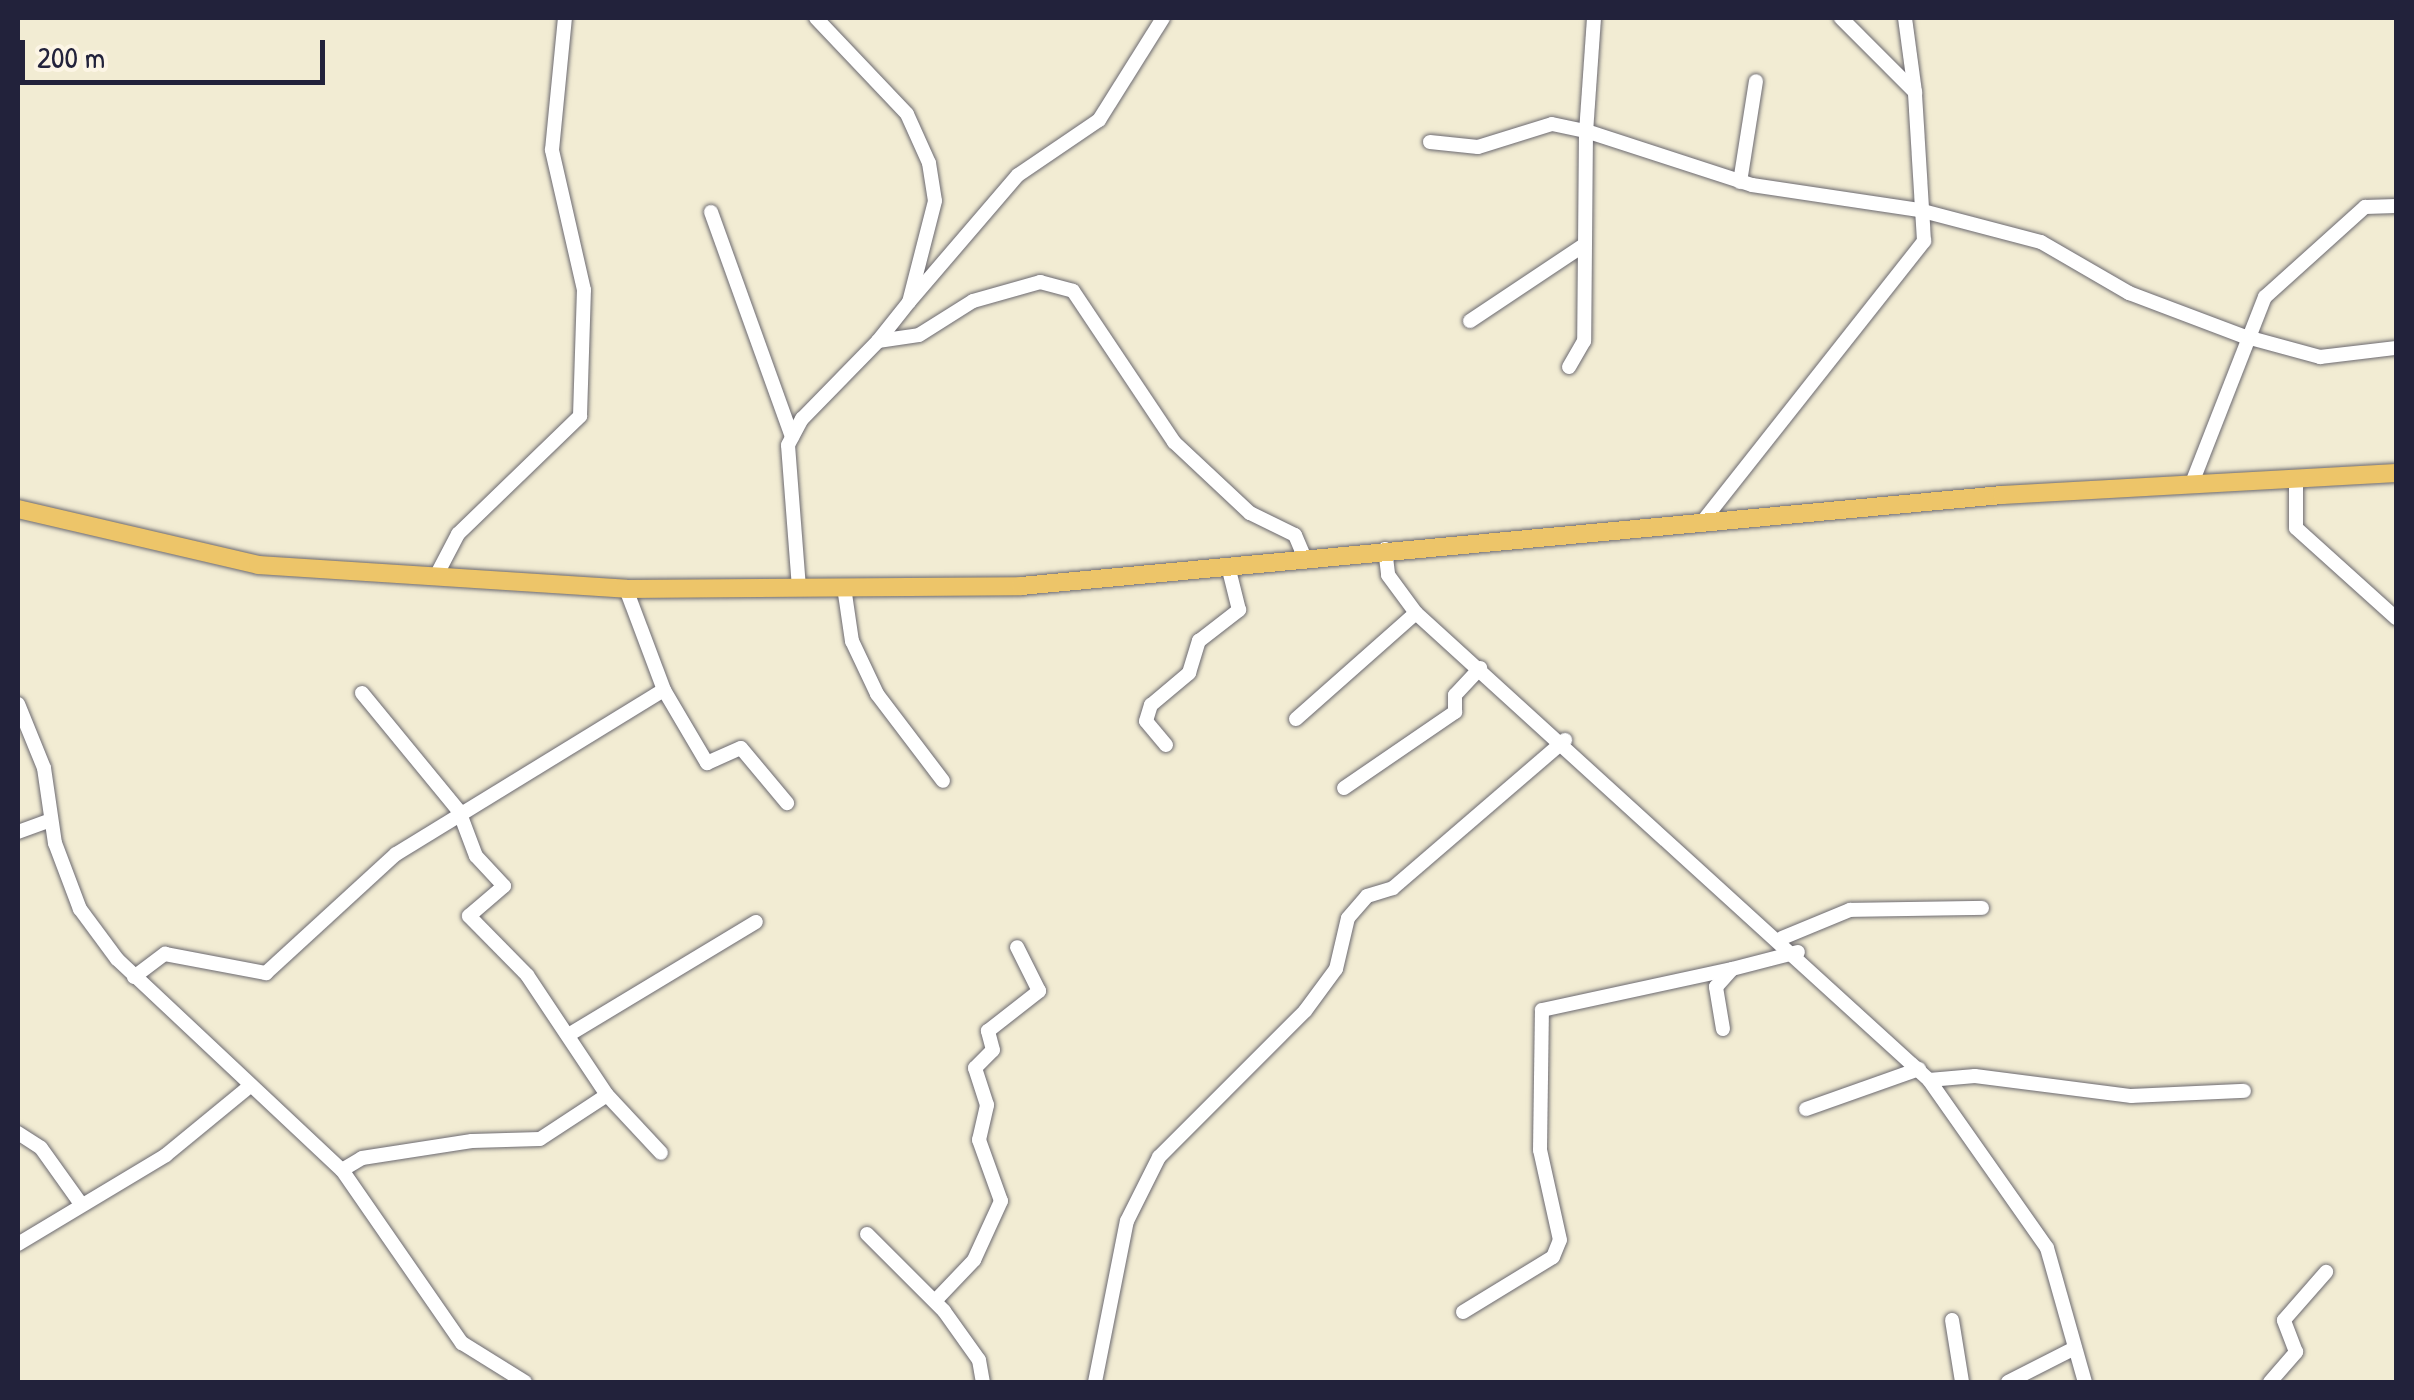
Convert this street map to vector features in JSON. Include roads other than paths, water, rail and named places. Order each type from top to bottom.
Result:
[{"type":"main road","points":[[18,510],[188,554],[435,578],[626,589],[1021,586],[1703,521],[2192,482],[2396,473]]},
{"type":"street","points":[[435,578],[458,534],[580,416],[584,290],[552,150],[565,18]]},
{"type":"street","points":[[816,18],[906,114],[928,164],[936,201],[909,302]]},
{"type":"street","points":[[792,437],[1018,175],[1099,120],[1163,18]]},
{"type":"street","points":[[1569,367],[1584,340],[1586,131],[1594,18]]},
{"type":"street","points":[[1841,18],[1915,92]]},
{"type":"street","points":[[1703,521],[1924,241],[1915,92],[1905,18]]},
{"type":"street","points":[[1740,182],[1756,81]]},
{"type":"street","points":[[1430,142],[1478,147],[1552,124],[1586,131],[1740,182],[1920,210],[2041,242],[2129,293],[2243,336],[2320,356],[2396,348]]},
{"type":"street","points":[[2192,482],[2243,336],[2305,257],[2365,208],[2396,206]]},
{"type":"street","points":[[712,212],[792,437],[799,588]]},
{"type":"street","points":[[1470,321],[1584,245]]},
{"type":"street","points":[[878,341],[919,335],[973,301],[1040,282],[1073,291],[1174,442],[1250,512],[1295,534],[1305,558]]},
{"type":"street","points":[[2296,478],[2296,528],[2396,618]]},
{"type":"street","points":[[1385,549],[1388,575],[1416,613],[1565,740],[1798,952],[1924,1074],[2047,1248],[2084,1382]]},
{"type":"street","points":[[1166,745],[1146,721],[1151,705],[1188,673],[1199,640],[1239,610],[1228,566]]},
{"type":"street","points":[[844,587],[852,642],[877,694],[943,781]]},
{"type":"street","points":[[626,589],[664,690],[707,764],[742,748],[786,802]]},
{"type":"street","points":[[1296,719],[1416,613]]},
{"type":"street","points":[[1344,788],[1455,712],[1455,695],[1480,668]]},
{"type":"street","points":[[134,977],[165,954],[266,973],[458,810],[664,690]]},
{"type":"street","points":[[362,693],[458,810],[476,856],[504,886],[469,916],[570,1034],[607,1095],[661,1153]]},
{"type":"street","points":[[18,704],[44,768],[52,820],[80,909],[134,977],[342,1170],[462,1344],[526,1382]]},
{"type":"street","points":[[1095,1382],[1127,1221],[1158,1157],[1305,1012],[1336,969],[1348,918],[1367,896],[1393,888],[1565,740]]},
{"type":"street","points":[[18,832],[52,820]]},
{"type":"street","points":[[1782,938],[1850,910],[1982,908]]},
{"type":"street","points":[[570,1034],[756,922]]},
{"type":"street","points":[[935,1301],[974,1260],[1001,1202],[979,1140],[987,1105],[975,1068],[994,1050],[988,1031],[1039,991],[1017,947]]},
{"type":"street","points":[[1463,1312],[1553,1257],[1560,1240],[1540,1150],[1542,1010],[1798,952]]},
{"type":"street","points":[[1723,1029],[1716,987],[1732,969]]},
{"type":"street","points":[[1806,1109],[1924,1074],[1992,1077],[2132,1096],[2244,1091]]},
{"type":"street","points":[[18,1244],[166,1155],[250,1086]]},
{"type":"street","points":[[342,1170],[362,1158],[472,1140],[540,1139],[607,1095]]},
{"type":"street","points":[[18,1133],[41,1148],[81,1204]]},
{"type":"street","points":[[867,1234],[935,1301],[979,1360],[983,1382]]},
{"type":"street","points":[[2270,1382],[2296,1352],[2284,1320],[2326,1272]]},
{"type":"street","points":[[1952,1320],[1962,1382]]},
{"type":"street","points":[[2008,1382],[2075,1348]]}]
